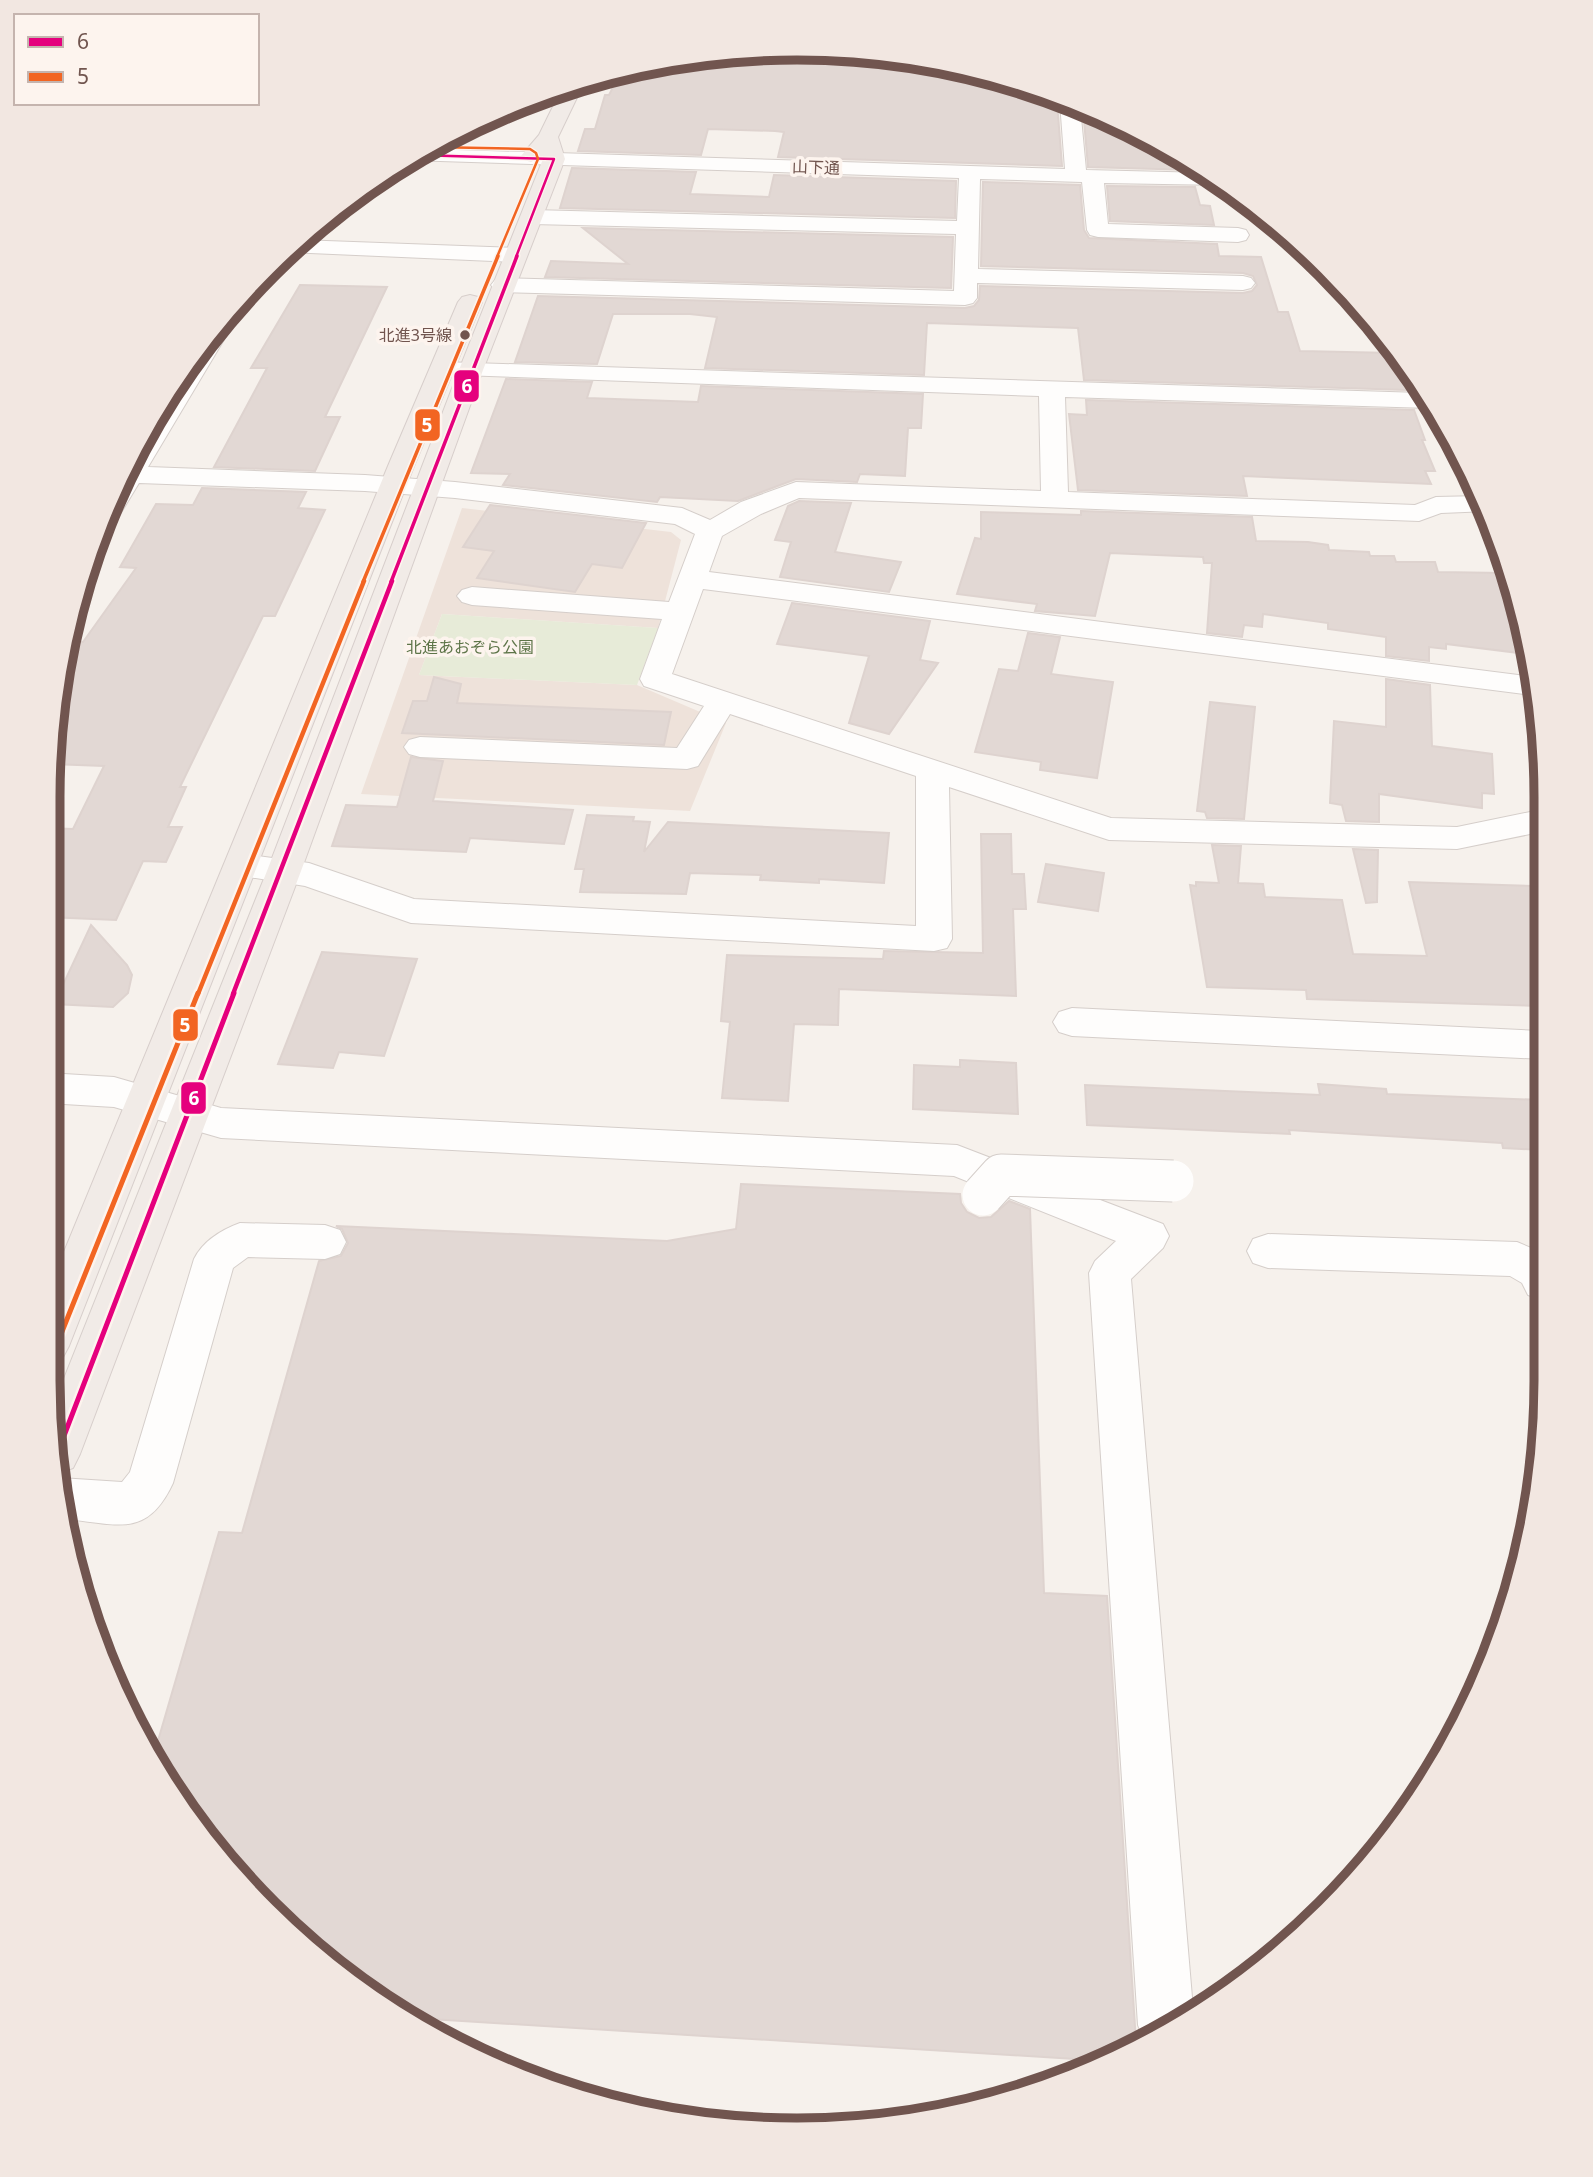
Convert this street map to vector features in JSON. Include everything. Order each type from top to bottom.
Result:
[{"type":"main road","points":[[62,1441],[284,871],[428,488],[456,370],[568,97]]},
{"type":"main road","points":[[60,1314],[395,485],[503,285],[503,254],[532,217],[544,151]]},
{"type":"street","points":[[1072,113],[1098,230],[1238,235]]},
{"type":"street","name":"山下通","points":[[435,154],[544,151],[970,173],[1199,179]]},
{"type":"street","points":[[503,285],[965,298],[970,173]]},
{"type":"street","points":[[532,217],[967,229]]},
{"type":"street","points":[[305,247],[503,254]]},
{"type":"street","points":[[967,276],[1243,283]]},
{"type":"street","points":[[456,370],[1418,401]]},
{"type":"street","points":[[1052,390],[1055,501]]},
{"type":"street","points":[[134,475],[428,488],[682,516],[710,531]]},
{"type":"street","points":[[1472,504],[1436,505],[1419,513],[796,491],[751,508],[710,531],[655,680],[1110,829],[1457,838],[1534,822]]},
{"type":"street","points":[[692,579],[1525,686]]},
{"type":"street","points":[[472,596],[680,612]]},
{"type":"street","points":[[420,747],[687,759],[722,702]]},
{"type":"street","points":[[242,866],[309,875],[411,911],[934,939],[933,771]]},
{"type":"street","points":[[1072,1022],[1534,1045]]},
{"type":"street","points":[[60,1089],[114,1092],[221,1123],[957,1161],[1148,1236],[1110,1273],[1166,2019]]},
{"type":"street","points":[[983,1195],[1001,1175],[1173,1181]]},
{"type":"street","points":[[70,1499],[132,1504],[150,1483],[215,1259],[240,1240],[325,1242]]},
{"type":"street","points":[[1268,1251],[1517,1259],[1534,1269]]},
{"type":"shaded area","points":[[462,508],[671,532],[681,540],[658,628],[442,614],[419,675],[637,685],[726,723],[690,811],[361,794]]},
{"type":"green space","name":"北進あおぞら公園","points":[[442,614],[658,628],[637,685],[419,675]]},
{"type":"building","points":[[748,61],[845,61],[893,66],[987,85],[1057,108],[1062,166],[778,157],[784,132],[775,131],[708,129],[701,155],[578,151],[585,129],[595,129],[605,95],[609,95],[615,83],[653,74]]},
{"type":"building","points":[[1084,118],[1184,170],[1088,167]]},
{"type":"building","points":[[572,168],[696,172],[690,194],[769,197],[774,175],[956,181],[955,218],[560,208]]},
{"type":"building","points":[[983,182],[1080,185],[1084,230],[1089,238],[1217,244],[1219,256],[1261,257],[1278,312],[1288,312],[1300,351],[1384,353],[1402,378],[1407,390],[1084,380],[1078,328],[927,323],[924,375],[705,368],[717,317],[690,314],[613,314],[597,364],[515,362],[538,296],[965,308],[974,306],[979,300],[980,286],[1243,293],[1252,291],[1257,285],[1253,276],[1243,273],[981,266]]},
{"type":"building","points":[[1107,186],[1195,187],[1200,205],[1210,206],[1214,225],[1110,221]]},
{"type":"building","points":[[583,228],[953,237],[951,288],[545,277],[551,261],[628,264]]},
{"type":"building","points":[[300,285],[387,287],[325,417],[340,417],[315,471],[214,467],[267,368],[251,368]]},
{"type":"building","points":[[506,379],[592,382],[587,398],[698,402],[701,386],[923,394],[921,428],[908,428],[905,476],[860,474],[857,482],[796,479],[738,501],[660,497],[657,502],[503,485],[510,474],[471,473]]},
{"type":"building","points":[[1086,400],[1414,410],[1425,440],[1422,440],[1435,471],[1425,471],[1431,484],[1243,476],[1247,496],[1078,490],[1069,414],[1087,415]]},
{"type":"building","points":[[202,488],[306,492],[298,508],[325,510],[275,616],[263,616],[180,787],[186,787],[168,827],[182,827],[166,862],[143,861],[116,920],[60,918],[60,828],[73,829],[104,766],[61,764],[66,700],[77,642],[83,642],[136,568],[120,567],[156,504],[193,505]]},
{"type":"building","points":[[799,501],[851,503],[835,552],[901,562],[889,592],[780,577],[791,542],[775,540],[788,506]]},
{"type":"building","points":[[490,505],[646,523],[622,568],[592,564],[575,592],[477,578],[494,551],[463,547]]},
{"type":"building","points":[[1081,511],[1252,517],[1256,541],[1308,542],[1328,545],[1329,550],[1369,552],[1370,556],[1394,556],[1396,562],[1435,562],[1438,572],[1498,573],[1519,653],[1446,644],[1446,649],[1429,647],[1429,661],[1386,656],[1386,637],[1328,629],[1328,623],[1263,614],[1262,627],[1244,625],[1242,637],[1207,633],[1212,563],[1204,563],[1203,557],[1110,553],[1095,616],[1035,611],[1037,604],[957,594],[975,538],[981,539],[981,512],[1081,515]]},
{"type":"building","points":[[792,603],[930,621],[920,660],[938,663],[889,734],[849,723],[869,656],[777,644]]},
{"type":"building","points":[[1028,633],[1060,637],[1051,674],[1113,682],[1097,778],[1040,770],[1041,762],[975,752],[999,669],[1018,671]]},
{"type":"building","points":[[434,677],[461,684],[457,703],[671,712],[664,745],[402,733],[413,701],[427,701]]},
{"type":"building","points":[[1386,679],[1430,685],[1432,746],[1492,754],[1494,794],[1482,793],[1482,808],[1379,794],[1379,822],[1346,821],[1342,805],[1330,803],[1334,721],[1386,727]]},
{"type":"building","points":[[1210,702],[1255,707],[1244,819],[1207,818],[1205,812],[1197,811]]},
{"type":"building","points":[[411,757],[443,761],[433,801],[573,810],[564,844],[470,838],[466,852],[332,846],[346,805],[397,807]]},
{"type":"building","points":[[587,815],[634,817],[633,821],[650,822],[644,852],[668,822],[889,833],[884,883],[819,879],[819,883],[760,880],[761,875],[690,873],[686,894],[580,892],[584,869],[575,869]]},
{"type":"building","points":[[981,834],[1011,834],[1012,874],[1024,874],[1026,909],[1013,909],[1016,996],[839,989],[838,1025],[794,1024],[788,1101],[722,1098],[730,1022],[721,1021],[727,955],[883,959],[884,951],[983,953]]},
{"type":"building","points":[[1212,845],[1241,846],[1238,883],[1263,884],[1265,897],[1342,900],[1353,954],[1427,956],[1409,882],[1534,886],[1534,1006],[1307,999],[1306,990],[1207,987],[1190,885],[1196,886],[1196,882],[1219,883]]},
{"type":"building","points":[[1353,849],[1378,850],[1377,902],[1366,903]]},
{"type":"building","points":[[1046,864],[1104,873],[1098,911],[1038,902]]},
{"type":"building","points":[[91,925],[127,965],[132,975],[128,993],[113,1007],[60,1004],[60,991]]},
{"type":"building","points":[[322,952],[417,959],[384,1056],[339,1052],[333,1068],[278,1064]]},
{"type":"building","points":[[960,1060],[1016,1063],[1018,1114],[913,1109],[914,1065],[960,1067]]},
{"type":"building","points":[[1318,1084],[1386,1089],[1387,1094],[1534,1100],[1534,1150],[1503,1148],[1502,1143],[1289,1130],[1290,1134],[1087,1125],[1085,1085],[1320,1095]]},
{"type":"building","points":[[741,1184],[960,1194],[961,1203],[967,1212],[979,1218],[991,1217],[1009,1201],[1030,1209],[1044,1593],[1107,1596],[1135,2034],[1079,2061],[428,2019],[348,1965],[275,1902],[212,1829],[156,1746],[219,1532],[242,1533],[319,1261],[341,1256],[348,1243],[342,1229],[336,1226],[667,1241],[736,1229]]},
{"type":"transit line","name":"5","points":[[60,1337],[409,469],[538,159],[536,153],[530,149],[449,147]]},
{"type":"transit line","name":"6","points":[[62,1440],[554,159],[433,155]]},
{"type":"place","name":"北進3号線","points":[[465,335]]}]
